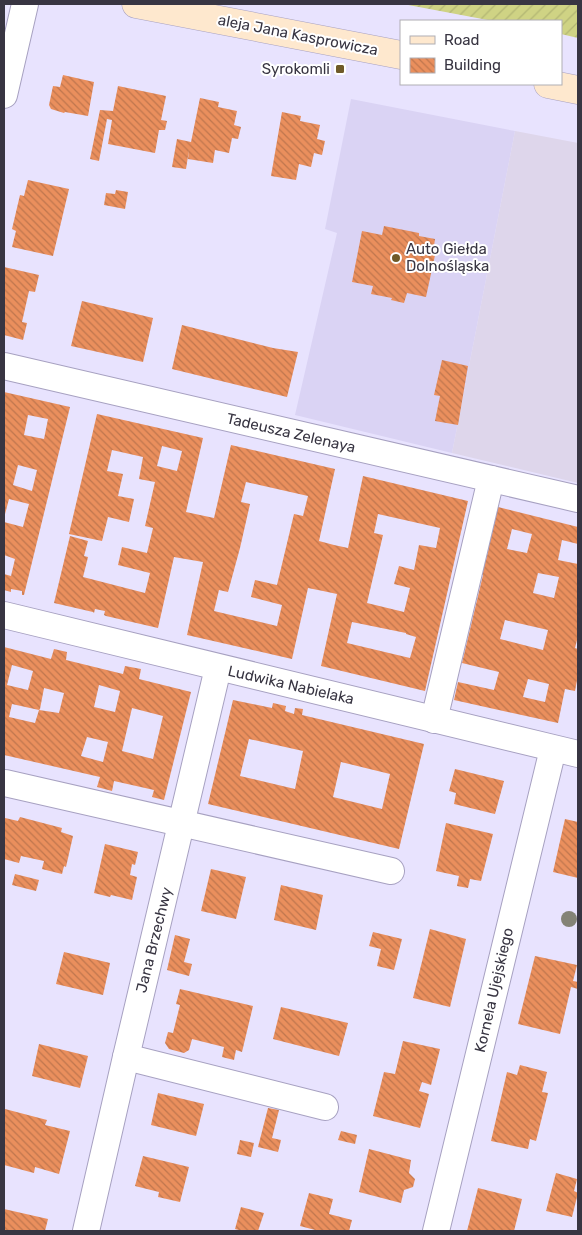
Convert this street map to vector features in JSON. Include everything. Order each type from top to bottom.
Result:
[{"type":"street","points":[[4,94],[25,4]]},
{"type":"street","name":"aleja Jana Kasprowicza","points":[[136,4],[400,55]]},
{"type":"street","points":[[553,85],[578,90]]},
{"type":"street","name":"Tadeusza Zelenaya","points":[[4,366],[578,499]]},
{"type":"street","points":[[434,720],[491,479]]},
{"type":"street","name":"Ludwika Nabielaka","points":[[4,615],[434,720],[571,747]]},
{"type":"street","name":"Jana Brzechwy","points":[[86,1231],[218,668]]},
{"type":"street","name":"Kornela Ujejskiego","points":[[436,1231],[571,747]]},
{"type":"street","points":[[5,783],[391,871]]},
{"type":"street","points":[[126,1057],[325,1106]]},
{"type":"shaded area","points":[[351,99],[515,131],[452,453],[295,415],[337,233],[325,229]]},
{"type":"shaded area","points":[[515,131],[578,143],[578,483],[452,453]]},
{"type":"green space","points":[[403,4],[578,4],[578,38],[562,34],[562,20],[488,20]]},
{"type":"building","points":[[63,75],[94,82],[88,116],[64,113],[51,109],[49,105],[53,86],[60,87]]},
{"type":"building","points":[[118,86],[166,96],[161,120],[167,121],[165,130],[159,130],[155,153],[108,144],[112,120],[107,119],[99,161],[90,159],[100,110],[113,111]]},
{"type":"building","points":[[200,98],[219,102],[218,107],[237,111],[234,125],[241,127],[238,139],[232,138],[229,153],[215,150],[213,163],[188,159],[189,150],[186,169],[172,167],[177,139],[191,142]]},
{"type":"building","points":[[282,112],[301,116],[300,121],[320,125],[317,139],[325,141],[322,155],[314,153],[311,167],[299,164],[296,180],[271,176]]},
{"type":"building","points":[[28,180],[69,189],[53,256],[12,247],[16,231],[12,229],[20,195],[24,196]]},
{"type":"building","points":[[116,190],[128,192],[125,209],[104,205],[106,193],[115,194]]},
{"type":"building","points":[[384,226],[419,233],[419,236],[435,239],[434,246],[437,246],[426,297],[407,293],[404,303],[391,300],[392,298],[371,294],[373,286],[352,282],[362,231],[382,235]]},
{"type":"building","points":[[4,267],[39,275],[35,292],[29,291],[22,322],[27,323],[23,340],[4,335]]},
{"type":"building","points":[[82,301],[153,318],[143,362],[71,346]]},
{"type":"building","points":[[182,325],[273,348],[298,352],[287,397],[172,369]]},
{"type":"building","points":[[442,360],[468,366],[458,425],[435,421],[440,396],[434,395]]},
{"type":"building","points":[[4,392],[70,407],[24,595],[22,595],[22,591],[11,589],[11,592],[4,590],[4,574],[11,576],[15,559],[4,555],[4,522],[23,527],[29,504],[9,499],[4,518]],"holes":[[[28,415],[48,419],[44,439],[24,435]],[[18,465],[37,470],[32,491],[13,485]]]},
{"type":"building","points":[[97,414],[203,438],[186,512],[214,518],[231,445],[335,469],[319,541],[334,545],[348,548],[363,476],[468,501],[425,691],[321,666],[337,594],[308,588],[292,659],[187,635],[203,562],[174,557],[158,628],[106,616],[104,615],[105,611],[95,609],[94,613],[54,603],[70,536],[88,541],[84,556],[88,557],[83,577],[145,593],[150,573],[118,565],[122,547],[147,553],[153,528],[145,526],[155,482],[139,479],[143,457],[112,450],[107,471],[123,474],[118,496],[134,499],[129,522],[108,517],[102,541],[69,534]],"holes":[[[162,446],[182,451],[177,471],[157,466]],[[246,482],[308,496],[303,516],[294,514],[277,585],[255,580],[251,597],[282,605],[277,626],[214,611],[219,590],[228,592],[240,548],[250,504],[241,502]],[[378,514],[440,528],[436,548],[419,545],[414,570],[399,566],[394,584],[410,588],[404,612],[367,603],[383,535],[374,533]],[[352,622],[406,633],[416,637],[410,658],[347,643]]]},
{"type":"building","points":[[498,507],[578,527],[578,544],[562,540],[558,560],[578,564],[578,636],[575,648],[578,649],[578,675],[575,691],[565,689],[558,723],[454,700],[458,682],[494,690],[499,672],[462,663],[483,575],[475,573],[478,558],[486,560],[489,547],[482,545],[485,532],[492,534]],"holes":[[[512,529],[532,534],[527,553],[507,549]],[[538,573],[559,577],[554,598],[533,593]],[[505,620],[548,630],[543,650],[500,639]],[[528,679],[549,684],[545,702],[523,697]]]},
{"type":"building","points":[[4,647],[51,659],[54,649],[67,652],[66,660],[123,674],[125,666],[141,669],[139,679],[191,692],[164,800],[152,797],[154,790],[114,781],[112,791],[97,787],[100,777],[4,755]],"holes":[[[12,665],[33,671],[28,690],[7,685]],[[99,685],[120,691],[115,712],[94,707]],[[44,688],[64,693],[59,713],[40,709]],[[12,704],[39,710],[35,723],[9,717]],[[132,708],[163,716],[153,759],[122,751]],[[87,737],[108,742],[103,762],[81,756]]]},
{"type":"building","points":[[233,700],[272,708],[273,703],[286,706],[285,711],[294,714],[295,708],[303,709],[302,715],[424,744],[399,849],[208,804]],"holes":[[[249,739],[303,751],[295,789],[240,776]],[[341,762],[390,774],[382,809],[333,797]]]},
{"type":"building","points":[[455,769],[504,781],[495,814],[454,804],[456,793],[449,791]]},
{"type":"building","points":[[20,817],[62,828],[61,832],[73,836],[66,867],[64,866],[62,874],[42,869],[44,861],[21,856],[19,863],[4,859],[5,818],[18,821]]},
{"type":"building","points":[[565,819],[578,822],[578,878],[553,872]]},
{"type":"building","points":[[446,823],[493,834],[481,881],[470,879],[468,888],[457,886],[459,876],[436,871]]},
{"type":"building","points":[[105,844],[138,852],[135,865],[132,864],[130,875],[137,877],[132,900],[94,893]]},
{"type":"building","points":[[211,869],[246,877],[236,919],[201,911]]},
{"type":"building","points":[[15,874],[39,880],[36,891],[12,885]]},
{"type":"building","points":[[281,885],[323,895],[316,930],[274,920]]},
{"type":"building","points":[[430,929],[466,939],[450,1007],[413,998]]},
{"type":"building","points":[[373,932],[402,939],[394,970],[377,966],[381,949],[369,946]]},
{"type":"building","points":[[175,935],[190,939],[184,962],[192,964],[189,976],[167,970]]},
{"type":"building","points":[[64,952],[110,963],[103,995],[56,984]]},
{"type":"building","points":[[535,956],[577,965],[573,981],[578,982],[578,989],[571,987],[560,1034],[518,1024]]},
{"type":"building","points":[[180,989],[253,1006],[242,1052],[236,1050],[234,1060],[222,1057],[224,1047],[192,1039],[189,1050],[184,1053],[169,1049],[165,1043],[168,1032],[173,1033],[180,1005],[176,1004]]},
{"type":"building","points":[[281,1007],[348,1023],[339,1056],[273,1039]]},
{"type":"building","points":[[403,1041],[440,1049],[431,1085],[422,1082],[419,1091],[429,1094],[420,1128],[373,1116],[384,1072],[395,1074]]},
{"type":"building","points":[[39,1044],[88,1056],[80,1088],[32,1076]]},
{"type":"building","points":[[520,1065],[547,1072],[542,1092],[548,1093],[536,1141],[530,1139],[528,1149],[491,1141],[507,1072],[517,1075]]},
{"type":"building","points":[[158,1093],[204,1104],[196,1136],[151,1125]]},
{"type":"building","points":[[268,1108],[279,1110],[272,1138],[281,1140],[278,1152],[258,1147]]},
{"type":"building","points":[[5,1109],[47,1120],[45,1125],[70,1131],[59,1174],[35,1167],[34,1173],[4,1165]]},
{"type":"building","points":[[341,1131],[357,1135],[355,1144],[338,1140]]},
{"type":"building","points":[[240,1140],[254,1143],[251,1157],[237,1154]]},
{"type":"building","points":[[369,1149],[411,1160],[409,1173],[415,1179],[413,1187],[404,1190],[401,1203],[359,1192]]},
{"type":"building","points":[[143,1156],[189,1167],[180,1202],[158,1197],[159,1192],[135,1186]]},
{"type":"building","points":[[556,1173],[577,1179],[574,1191],[578,1193],[572,1217],[546,1211]]},
{"type":"building","points":[[478,1188],[522,1199],[514,1231],[467,1231]]},
{"type":"building","points":[[309,1193],[333,1199],[329,1214],[352,1220],[349,1231],[319,1231],[300,1226]]},
{"type":"building","points":[[241,1207],[264,1213],[258,1231],[235,1229]]},
{"type":"building","points":[[4,1209],[48,1219],[45,1231],[4,1231]]},
{"type":"place","name":"Syrokomli","points":[[340,69]]},
{"type":"place","name":"Auto Giełda Dolnośląska","points":[[396,258]]}]
